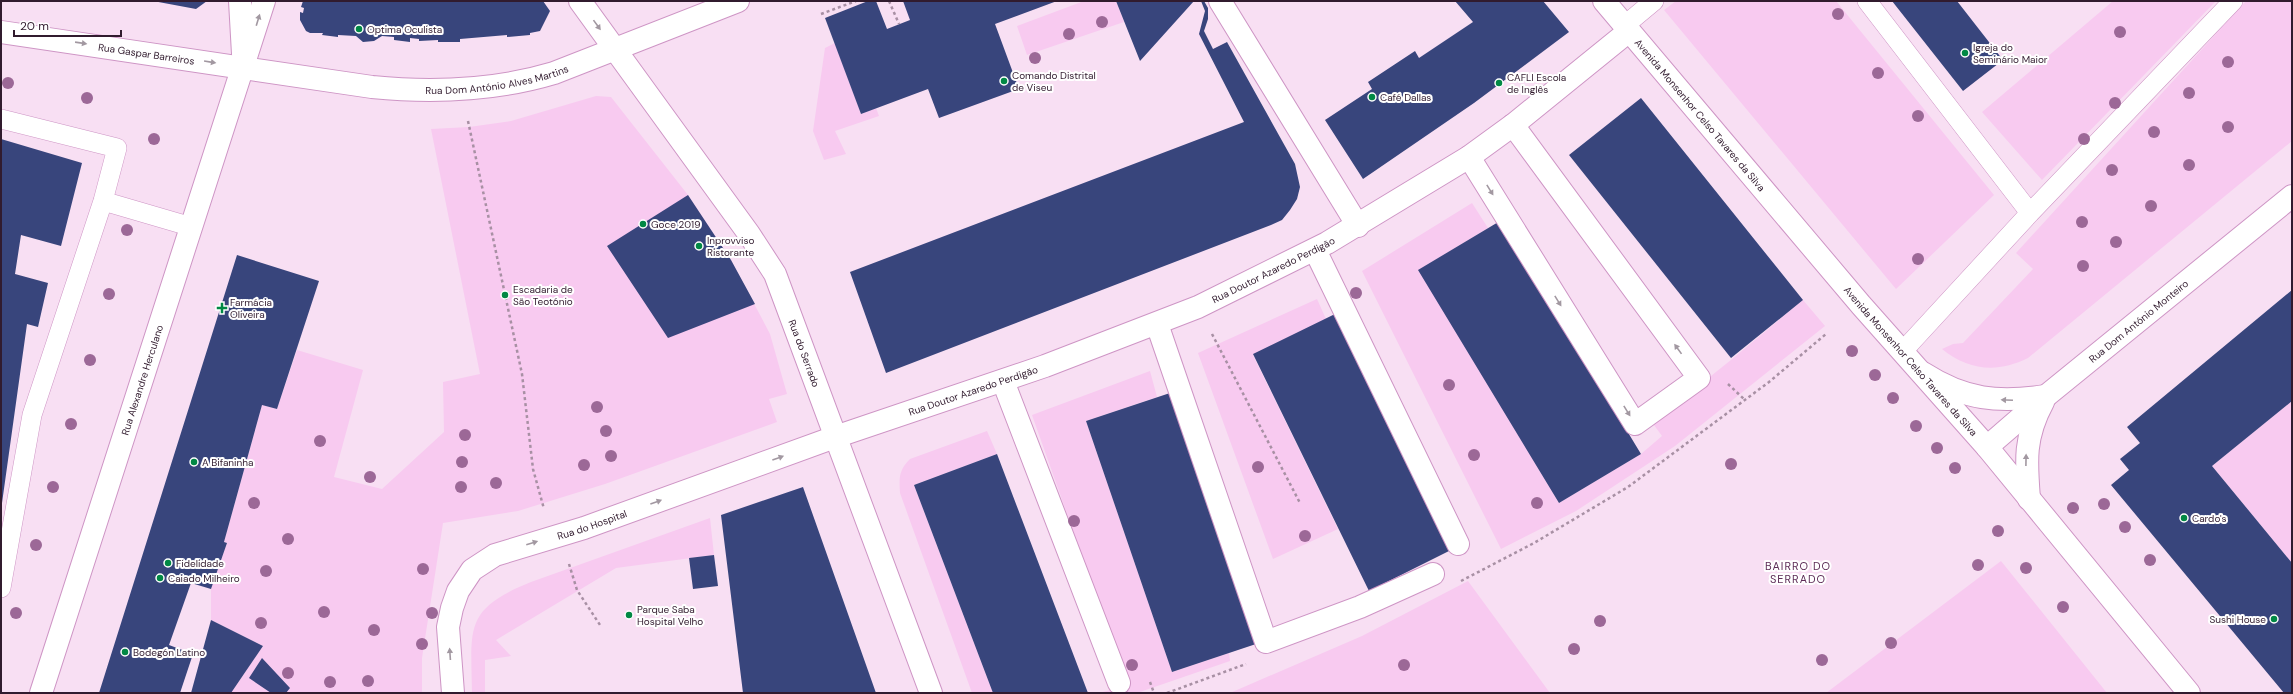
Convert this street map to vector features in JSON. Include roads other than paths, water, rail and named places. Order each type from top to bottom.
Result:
[{"type":"street","name":"Rua Alexandre Herculano","points":[[240,1],[244,67]]},
{"type":"street","name":"Rua Alexandre Herculano","points":[[41,693],[244,67],[264,1]]},
{"type":"street","name":"Rua do Serrado","points":[[580,1],[749,234],[775,274],[931,693]]},
{"type":"street","name":"Rua Dom António Alves Martins","points":[[244,67],[406,91],[492,88],[526,81],[738,1]]},
{"type":"street","points":[[1220,1],[1358,226]]},
{"type":"street","points":[[1604,1],[1626,28]]},
{"type":"street","name":"Rua Doutor Azaredo Perdigão","points":[[835,437],[1003,381],[1156,324],[1198,307],[1315,250],[1358,226],[1469,157],[1513,125],[1626,28]]},
{"type":"street","name":"Avenida Monsenhor Celso Tavares da Silva","points":[[1626,28],[1902,352],[1987,448],[2190,693]]},
{"type":"street","name":"Rua Gaspar Barreiros","points":[[1,32],[244,67]]},
{"type":"street","points":[[1469,157],[1635,424],[1699,378],[1513,125]]},
{"type":"street","name":"Rua Dom António Monteiro","points":[[1987,448],[2046,396],[2292,196]]},
{"type":"street","points":[[1315,250],[1458,544]]},
{"type":"street","points":[[1156,324],[1266,642],[1360,607],[1433,574]]},
{"type":"street","points":[[1917,368],[1953,390],[1980,396],[2013,401],[2046,396]]},
{"type":"street","points":[[1003,381],[1119,683]]},
{"type":"street","points":[[2029,499],[2026,460],[2028,438],[2036,416],[2046,396]]},
{"type":"street","name":"Rua do Hospital","points":[[453,693],[448,627],[458,591],[472,570],[495,555],[584,528],[835,437]]},
{"type":"lane","points":[[1626,28],[1654,1]]},
{"type":"lane","points":[[1867,1],[2030,213]]},
{"type":"lane","points":[[1902,352],[2030,213],[2233,1]]},
{"type":"lane","points":[[1,119],[116,148],[103,201],[32,415],[1,588]]},
{"type":"lane","points":[[103,201],[192,227]]},
{"type":"place","name":"Optima Oculista","points":[[359,29]]},
{"type":"place","name":"Igreja do Seminário Maior","points":[[1965,53]]},
{"type":"place","name":"Comando Distrital de Viseu","points":[[1004,81]]},
{"type":"place","name":"CAFLI Escola de Inglês","points":[[1499,83]]},
{"type":"place","name":"Café Dallas","points":[[1372,97]]},
{"type":"place","name":"Goce 2019","points":[[643,224]]},
{"type":"place","name":"Inprovviso Ristorante","points":[[699,246]]},
{"type":"place","name":"Escadaria de São Teotónio","points":[[505,295]]},
{"type":"place","name":"Farmácia Oliveira","points":[[222,308]]},
{"type":"place","name":"A Bifaninha","points":[[194,462]]},
{"type":"place","name":"Cardo's","points":[[2184,518]]},
{"type":"place","name":"Fidelidade","points":[[168,563]]},
{"type":"place","name":"Caiado Milheiro","points":[[160,578]]},
{"type":"place","name":"Parque Saba Hospital Velho","points":[[629,615]]},
{"type":"place","name":"Sushi House","points":[[2274,619]]},
{"type":"place","name":"Bodegón Latino","points":[[125,652]]},
{"type":"district","name":"BAIRRO DO SERRADO","points":[[1798,572]]}]
